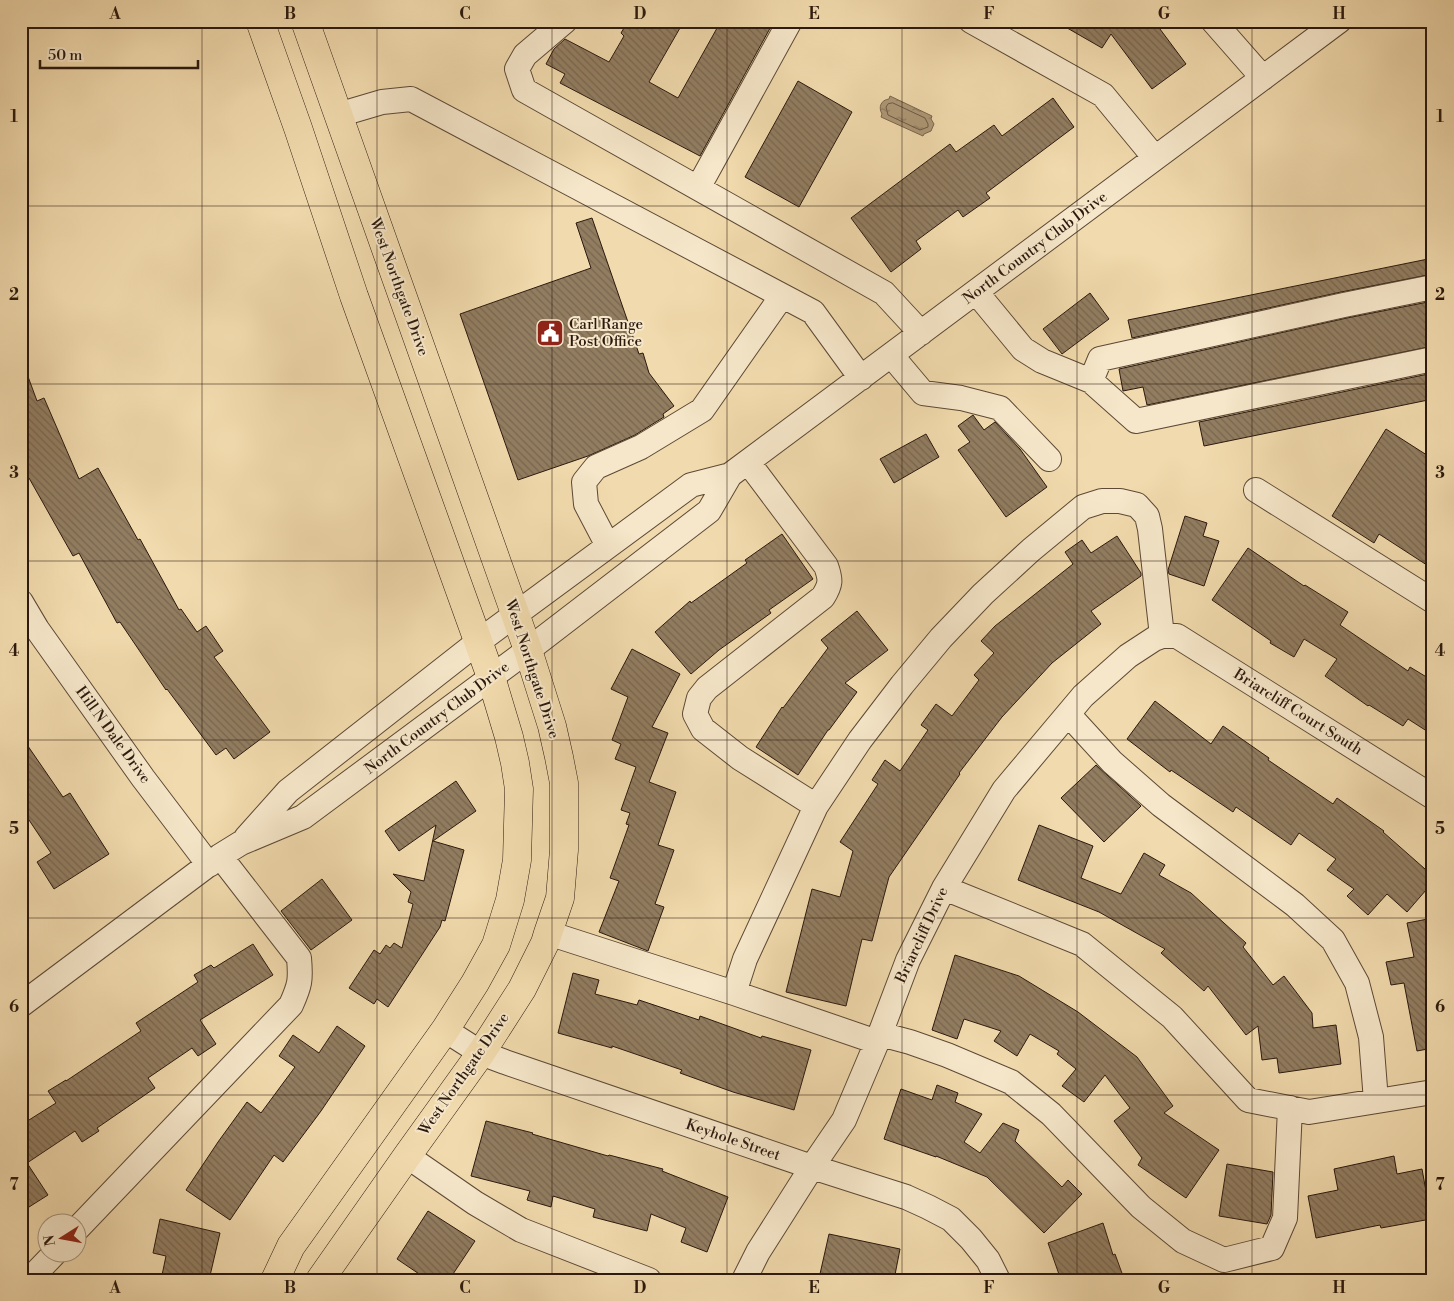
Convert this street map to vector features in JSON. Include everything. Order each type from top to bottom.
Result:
[{"type":"main road","points":[[260,21],[354,296],[491,677],[515,763],[519,789],[517,860],[510,900],[496,945],[475,983],[445,1030],[291,1246],[275,1280]]},
{"type":"main road","name":"West Northgate Drive","points":[[305,21],[528,650],[552,726],[564,783],[564,860],[560,898],[545,943],[522,989],[481,1053],[407,1156],[327,1277]]},
{"type":"main road","points":[[298,128],[338,115]]},
{"type":"street","points":[[565,21],[525,55],[518,69],[524,90],[884,293],[921,333]]},
{"type":"street","points":[[698,188],[790,21]]},
{"type":"street","points":[[971,21],[1103,95],[1156,158]]},
{"type":"street","points":[[1213,21],[1263,78]]},
{"type":"street","name":"North Country Club Drive","points":[[21,1005],[214,861],[242,843],[303,817],[528,650],[709,511],[739,469],[1339,21]]},
{"type":"street","points":[[338,115],[382,102],[411,99],[813,312],[861,378]]},
{"type":"street","points":[[1091,381],[1100,359],[1335,307],[1433,288]]},
{"type":"street","points":[[976,292],[1023,349],[1042,361],[1091,381],[1136,421],[1433,359]]},
{"type":"street","points":[[608,546],[586,504],[584,482],[596,467],[641,447],[702,410],[782,296]]},
{"type":"street","points":[[891,355],[922,392],[961,398],[1000,408],[1049,459]]},
{"type":"street","points":[[739,469],[826,566],[830,577],[829,588],[823,597],[707,688],[699,698],[695,714],[703,729],[740,758],[816,806]]},
{"type":"street","name":"North Country Club Drive","points":[[242,843],[288,791],[515,614],[691,485],[739,469]]},
{"type":"street","points":[[1256,490],[1433,601]]},
{"type":"street","points":[[734,993],[745,959],[816,806],[860,740],[941,638],[1031,550],[1083,507],[1102,501],[1120,501],[1137,506],[1147,516],[1162,636]]},
{"type":"street","name":"Hill N Dale Drive","points":[[21,602],[37,629],[137,770],[299,958],[301,975],[298,990],[291,1005],[88,1218]]},
{"type":"street","name":"Briarcliff Drive","points":[[744,1280],[758,1252],[844,1120],[908,960],[944,888],[1004,790],[1083,696],[1128,656],[1162,636]]},
{"type":"street","name":"Briarcliff Court South","points":[[1162,636],[1176,636],[1433,797]]},
{"type":"street","points":[[1068,714],[1112,762],[1161,805],[1295,905],[1333,940],[1357,983],[1371,1037],[1376,1101]]},
{"type":"street","points":[[944,888],[1082,944],[1172,1017],[1248,1100],[1309,1112],[1433,1092]]},
{"type":"street","points":[[548,933],[878,1038],[910,1042],[1011,1082],[1052,1114],[1141,1207],[1183,1241],[1224,1260],[1272,1248],[1286,1218],[1290,1108]]},
{"type":"street","name":"Keyhole Street","points":[[445,1030],[481,1053],[812,1167],[906,1197],[951,1219],[988,1260],[998,1280]]},
{"type":"street","points":[[407,1156],[475,1203],[521,1230],[649,1280]]},
{"type":"street","points":[[29,1280],[44,1264]]},
{"type":"water","points":[[890,96],[932,116],[931,119],[934,124],[931,131],[923,136],[881,117],[881,104],[889,99]]},
{"type":"building","points":[[628,21],[684,21],[649,82],[678,98],[721,21],[774,21],[700,156],[560,83],[565,74],[546,64],[554,49],[565,39],[609,62],[624,36],[621,33]]},
{"type":"building","points":[[1055,21],[1154,21],[1186,64],[1152,89],[1111,34],[1102,48]]},
{"type":"building","points":[[798,81],[852,112],[799,207],[745,177]]},
{"type":"building","points":[[1053,98],[1074,127],[986,193],[990,198],[963,217],[958,210],[916,241],[921,249],[891,272],[851,218],[950,144],[956,152],[994,125],[1002,136]]},
{"type":"building","name":"Carl Range Post Office","points":[[592,218],[639,354],[643,353],[649,373],[674,406],[663,414],[664,417],[635,435],[588,456],[518,480],[460,314],[591,268],[576,223]]},
{"type":"building","points":[[1433,258],[1433,274],[1341,292],[1132,338],[1128,320]]},
{"type":"building","points":[[1090,293],[1109,319],[1062,354],[1043,329]]},
{"type":"building","points":[[1433,301],[1433,346],[1147,405],[1143,387],[1123,391],[1119,369],[1347,318]]},
{"type":"building","points":[[21,363],[23,363],[37,401],[44,398],[79,479],[98,468],[179,610],[181,609],[197,632],[206,626],[223,651],[214,657],[270,732],[234,759],[226,748],[216,755],[166,690],[120,622],[117,623],[79,553],[73,556],[28,478],[21,462]]},
{"type":"building","points":[[1433,373],[1433,399],[1204,446],[1199,422]]},
{"type":"building","points":[[973,415],[984,430],[995,422],[1020,449],[1047,487],[1006,517],[958,450],[970,442],[958,426]]},
{"type":"building","points":[[1386,429],[1433,459],[1433,569],[1379,534],[1374,543],[1332,516]]},
{"type":"building","points":[[926,434],[939,457],[894,483],[880,459]]},
{"type":"building","points":[[1185,516],[1207,523],[1203,536],[1219,541],[1204,586],[1169,574],[1168,570]]},
{"type":"building","points":[[782,534],[813,579],[769,610],[771,613],[719,650],[691,674],[655,632],[690,601],[691,603],[747,563],[745,560]]},
{"type":"building","points":[[1117,536],[1141,573],[1141,576],[1091,611],[1101,624],[1052,663],[1002,717],[959,773],[889,877],[872,941],[862,939],[846,1006],[786,992],[812,889],[840,897],[853,851],[840,842],[878,784],[872,780],[885,760],[900,771],[928,730],[921,725],[936,704],[952,716],[979,680],[974,675],[994,653],[981,641],[995,626],[1073,564],[1065,552],[1082,540],[1091,553]]},
{"type":"building","points":[[1248,548],[1304,586],[1348,612],[1340,625],[1408,671],[1410,667],[1433,681],[1433,735],[1408,719],[1403,726],[1368,706],[1325,676],[1337,659],[1304,639],[1294,657],[1270,643],[1271,641],[1212,600]]},
{"type":"building","points":[[857,611],[888,650],[845,683],[857,692],[828,730],[798,775],[756,747],[782,707],[828,648],[821,640]]},
{"type":"building","points":[[632,649],[680,674],[652,727],[668,733],[649,782],[676,792],[658,845],[674,850],[655,904],[664,907],[648,951],[599,932],[619,881],[610,878],[629,825],[626,824],[630,813],[621,810],[636,767],[615,759],[621,744],[612,740],[628,697],[611,689]]},
{"type":"building","points":[[1155,701],[1211,744],[1223,726],[1269,758],[1268,760],[1333,804],[1337,798],[1384,831],[1433,876],[1433,882],[1407,912],[1387,894],[1368,915],[1347,896],[1354,889],[1327,870],[1336,859],[1299,833],[1291,845],[1236,807],[1233,812],[1171,770],[1170,772],[1127,739]]},
{"type":"building","points":[[21,736],[63,797],[70,793],[109,854],[54,889],[37,862],[51,853],[21,808]]},
{"type":"building","points":[[1096,765],[1141,806],[1104,842],[1061,798]]},
{"type":"building","points":[[456,781],[476,811],[433,841],[464,850],[445,921],[442,920],[440,927],[388,1007],[377,999],[374,1004],[349,988],[374,950],[380,954],[386,945],[390,948],[394,943],[402,948],[413,904],[408,902],[411,892],[393,874],[424,881],[436,825],[399,851],[385,831]]},
{"type":"building","points":[[1039,825],[1093,846],[1081,878],[1121,894],[1144,853],[1165,865],[1159,875],[1191,893],[1246,943],[1243,947],[1273,985],[1284,976],[1312,1013],[1313,1028],[1336,1025],[1341,1064],[1279,1073],[1277,1058],[1262,1060],[1258,1026],[1246,1035],[1208,986],[1204,991],[1161,953],[1165,949],[1099,912],[1018,880]]},
{"type":"building","points":[[322,879],[352,920],[311,950],[281,911]]},
{"type":"building","points":[[1433,918],[1433,1048],[1417,1051],[1404,983],[1391,985],[1386,962],[1414,957],[1407,923]]},
{"type":"building","points":[[253,944],[273,975],[200,1020],[216,1044],[198,1056],[192,1048],[148,1078],[155,1088],[97,1128],[99,1131],[82,1142],[75,1131],[27,1163],[48,1195],[29,1207],[21,1195],[21,1125],[56,1103],[48,1091],[141,1031],[136,1023],[198,982],[194,975],[211,965],[214,968]]},
{"type":"building","points":[[955,955],[1019,976],[1078,1012],[1137,1057],[1173,1106],[1164,1113],[1219,1150],[1186,1198],[1138,1165],[1142,1158],[1114,1121],[1130,1108],[1105,1075],[1084,1102],[1062,1086],[1076,1069],[1057,1054],[1059,1051],[1030,1034],[1017,1056],[994,1041],[1001,1031],[964,1019],[957,1039],[932,1030]]},
{"type":"building","points":[[573,973],[599,980],[595,994],[637,1005],[639,1000],[699,1020],[700,1016],[761,1038],[762,1036],[811,1050],[794,1110],[733,1092],[680,1073],[682,1070],[612,1046],[612,1048],[558,1033]]},
{"type":"building","points":[[337,1026],[365,1046],[321,1111],[283,1162],[274,1155],[230,1220],[186,1190],[247,1102],[261,1113],[295,1067],[279,1056],[293,1035],[319,1053]]},
{"type":"building","points":[[937,1085],[958,1093],[955,1102],[982,1114],[964,1142],[980,1153],[1003,1123],[1019,1130],[1015,1141],[1062,1187],[1068,1180],[1082,1194],[1044,1233],[987,1177],[936,1156],[884,1139],[901,1089],[932,1100]]},
{"type":"building","points":[[486,1121],[608,1156],[663,1169],[662,1171],[728,1197],[707,1252],[681,1242],[686,1228],[651,1214],[647,1231],[593,1217],[595,1209],[553,1196],[551,1207],[527,1200],[530,1191],[471,1176]]},
{"type":"building","points":[[1394,1156],[1397,1174],[1422,1169],[1431,1219],[1381,1228],[1380,1225],[1316,1238],[1308,1196],[1338,1190],[1334,1169]]},
{"type":"building","points":[[1227,1164],[1273,1172],[1271,1215],[1267,1224],[1219,1216]]},
{"type":"building","points":[[428,1211],[475,1241],[449,1280],[428,1280],[397,1259]]},
{"type":"building","points":[[160,1219],[220,1233],[209,1280],[161,1280],[166,1256],[153,1253]]},
{"type":"building","points":[[1103,1223],[1113,1255],[1115,1254],[1123,1276],[1114,1280],[1061,1280],[1048,1243]]},
{"type":"building","points":[[829,1234],[900,1249],[894,1280],[849,1280],[820,1274]]},
{"type":"place","name":"Carl Range Post Office","points":[[550,333]]}]
